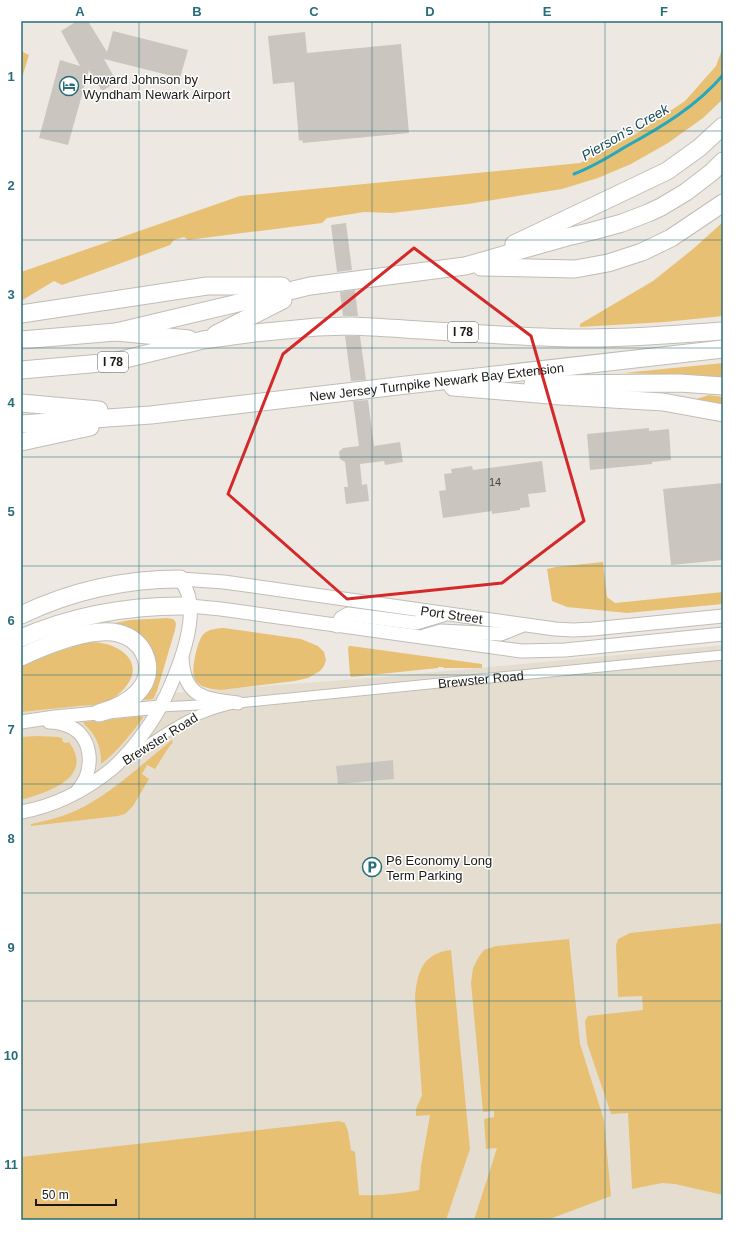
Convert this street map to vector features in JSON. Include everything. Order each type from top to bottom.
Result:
[{"type":"highway","points":[[465,266],[602,203],[667,171],[699,148],[723,126]]},
{"type":"highway","points":[[116,332],[310,286],[465,266],[566,237],[622,223],[648,213],[686,192],[723,162]]},
{"type":"highway","points":[[465,266],[574,269],[608,263],[642,252],[671,238],[723,203]]},
{"type":"highway","points":[[21,314],[207,286],[310,286]]},
{"type":"highway","points":[[203,340],[310,286]]},
{"type":"highway","name":"I 78","points":[[21,370],[113,362],[203,340],[317,327],[351,326],[588,338],[637,337],[723,331]]},
{"type":"highway","name":"I 78","points":[[21,340],[116,332],[203,340]]},
{"type":"highway","name":"New Jersey Turnpike Newark Bay Extension","points":[[150,415],[723,349]]},
{"type":"highway","points":[[415,384],[679,383],[723,386]]},
{"type":"highway","points":[[415,384],[561,396],[663,402],[723,413]]},
{"type":"highway","points":[[21,403],[150,415]]},
{"type":"highway","points":[[21,424],[150,415]]},
{"type":"highway","points":[[21,442],[150,415]]},
{"type":"highway","points":[[21,615],[61,598],[103,587],[134,581],[180,579]]},
{"type":"highway","points":[[21,638],[75,619],[105,612],[148,606],[190,606]]},
{"type":"highway","points":[[21,657],[56,643],[90,634],[111,632],[129,637],[139,645],[145,656],[148,669],[147,676],[141,688],[131,699],[114,708],[99,713]]},
{"type":"main road","name":"Brewster Road","points":[[21,812],[47,806],[74,794],[106,773],[126,755],[145,731],[160,707],[182,656],[188,629],[190,606],[187,591],[180,579]]},
{"type":"main road","name":"Port Street","points":[[180,579],[229,583],[523,625],[573,630],[723,616]]},
{"type":"main road","name":"Port Street","points":[[190,606],[221,609],[507,650],[565,650],[723,634]]},
{"type":"main road","points":[[337,626],[340,618],[348,614],[420,623],[446,614]]},
{"type":"main road","points":[[420,638],[441,631],[501,634],[523,625]]},
{"type":"main road","points":[[182,656],[182,666],[186,681],[193,691],[207,698],[238,703]]},
{"type":"main road","name":"Brewster Road","points":[[27,721],[160,707]]},
{"type":"main road","points":[[27,721],[59,723],[71,727],[84,740],[89,752],[89,767],[85,780],[74,794]]},
{"type":"street","name":"Brewster Road","points":[[160,707],[189,704],[238,703],[723,655]]},
{"type":"street","name":"Brewster Road","points":[[106,773],[184,721],[214,708],[238,703]]},
{"type":"highlighted area","points":[[414,248],[531,336],[584,521],[502,583],[347,599],[228,494],[283,354]]},
{"type":"shaded area","points":[[723,47],[723,99],[703,118],[668,143],[631,164],[598,178],[562,189],[468,204],[392,213],[364,212],[327,218],[322,223],[188,240],[184,237],[174,240],[170,245],[62,285],[54,281],[21,301],[21,272],[240,196],[580,163],[634,135],[685,101],[716,66]]},
{"type":"shaded area","points":[[21,51],[29,55],[21,81]]},
{"type":"shaded area","points":[[723,222],[723,316],[665,322],[580,327],[580,324],[653,281],[693,249]]},
{"type":"shaded area","points":[[723,363],[723,377],[623,373]]},
{"type":"shaded area","points":[[709,395],[723,397],[723,408],[693,400]]},
{"type":"shaded area","points":[[603,562],[607,597],[615,603],[723,592],[723,604],[627,613],[567,607],[552,601],[547,569]]},
{"type":"shaded area","points":[[167,618],[175,621],[175,630],[157,691],[153,699],[143,700],[152,685],[155,668],[110,624],[130,620]]},
{"type":"shaded area","points":[[224,628],[301,639],[318,646],[324,652],[326,660],[324,666],[320,671],[308,678],[295,681],[221,690],[204,687],[195,680],[193,669],[198,644],[206,632]]},
{"type":"shaded area","points":[[87,642],[99,642],[110,645],[127,655],[132,663],[133,672],[129,681],[121,692],[110,700],[97,705],[21,712],[21,667],[45,656]]},
{"type":"shaded area","points":[[723,645],[723,1220],[21,1220],[21,710],[145,695],[382,677]]},
{"type":"shaded area","points":[[349,646],[482,664],[482,668],[438,667],[351,677]]},
{"type":"shaded area","points":[[143,716],[124,742],[101,764],[98,743],[84,722]]},
{"type":"shaded area","points":[[21,737],[58,737],[62,738],[63,742],[69,742],[76,754],[76,765],[72,774],[65,782],[44,793],[21,800]]},
{"type":"shaded area","points":[[172,740],[173,742],[155,769],[147,765],[142,774],[149,779],[133,806],[125,814],[31,826],[31,824],[75,811],[101,797]]},
{"type":"shaded area","points":[[723,923],[723,1195],[675,1184],[662,1183],[632,1189],[628,1113],[611,1114],[587,1043],[585,1021],[588,1016],[643,1010],[642,996],[618,997],[616,945],[618,939],[630,933]]},
{"type":"shaded area","points":[[569,939],[580,1044],[604,1120],[611,1196],[547,1220],[474,1220],[497,1148],[486,1149],[484,1119],[494,1117],[494,1111],[483,1112],[471,983],[473,968],[484,950],[496,946]]},
{"type":"shaded area","points":[[451,950],[470,1149],[446,1220],[21,1220],[21,1157],[339,1121],[345,1123],[351,1150],[355,1152],[359,1195],[404,1193],[419,1190],[421,1166],[430,1115],[416,1116],[417,1107],[422,1095],[415,997],[416,988],[423,965],[434,955]]},
{"type":"building","name":"Howard Johnson by Wyndham Newark Airport","points":[[77,21],[88,21],[107,52],[113,31],[188,50],[180,78],[104,59],[117,82],[102,91],[89,70],[68,145],[39,138],[60,60],[80,66],[61,31]]},
{"type":"building","points":[[305,32],[307,53],[401,44],[409,133],[303,143],[302,140],[299,141],[294,82],[273,84],[268,36]]},
{"type":"building","points":[[346,223],[352,270],[337,272],[331,225]]},
{"type":"building","points":[[355,290],[358,316],[343,316],[340,292]]},
{"type":"building","points":[[345,336],[360,336],[366,380],[351,381]]},
{"type":"building","points":[[368,400],[374,446],[400,442],[403,462],[385,465],[384,461],[360,464],[362,485],[367,484],[369,501],[346,504],[344,487],[348,487],[345,462],[340,459],[339,452],[343,448],[359,446],[353,401]]},
{"type":"building","points":[[649,428],[649,431],[669,429],[671,460],[652,462],[652,464],[590,470],[587,434]]},
{"type":"building","points":[[542,461],[546,492],[528,494],[530,507],[492,514],[492,511],[443,518],[439,491],[446,490],[444,474],[452,473],[451,469],[472,466],[473,470]]},
{"type":"building","points":[[723,483],[723,560],[671,565],[663,489]]},
{"type":"building","points":[[393,760],[394,779],[338,784],[336,766]]},
{"type":"waterway","name":"Pierson's Creek","points":[[574,174],[600,162],[665,124],[702,97],[723,75]]},
{"type":"place","name":"Howard Johnson by Wyndham Newark Airport","points":[[69,86]]},
{"type":"place","name":"P6 Economy Long Term Parking","points":[[372,867]]}]
